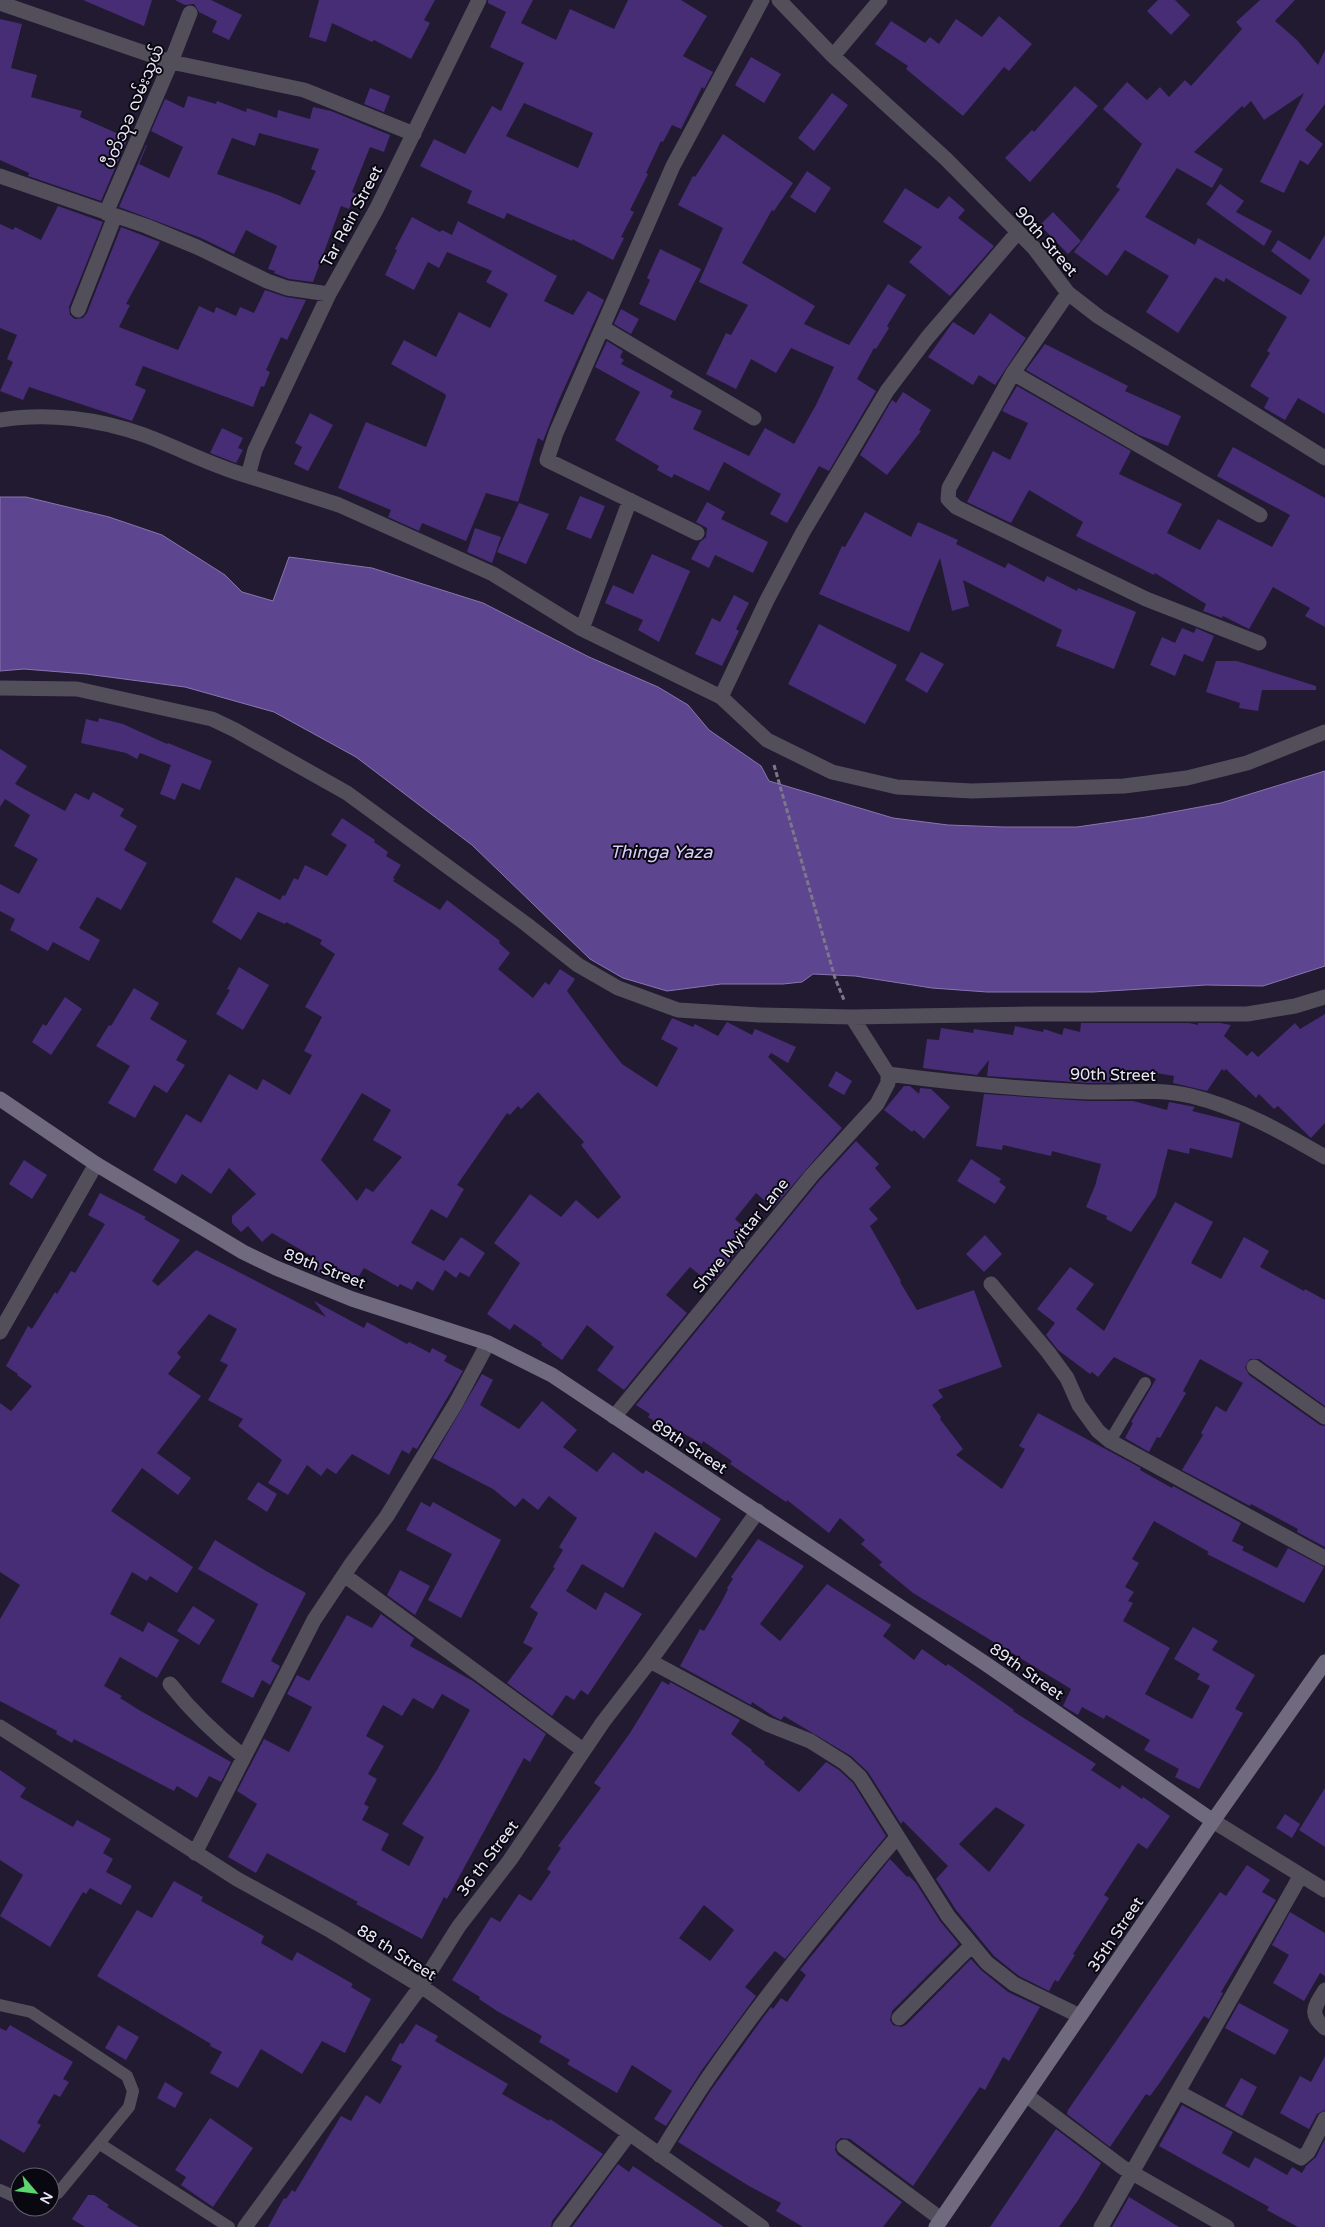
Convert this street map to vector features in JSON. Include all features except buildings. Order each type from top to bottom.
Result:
[{"type":"main road","name":"89th Street","points":[[0,1099],[96,1164],[243,1252],[276,1268],[352,1299],[488,1343],[552,1375],[986,1664],[1212,1821]]},
{"type":"main road","name":"35th Street","points":[[938,2223],[1212,1821],[1325,1662]]},
{"type":"street","name":"Tar Rein Street","points":[[248,476],[255,450],[329,294],[377,208],[479,0]]},
{"type":"street","points":[[697,533],[547,460],[556,433],[673,166],[762,0]]},
{"type":"street","name":"90th Street","points":[[779,0],[832,56],[946,159],[1034,248],[1068,293],[1099,317],[1325,458]]},
{"type":"street","points":[[832,56],[880,0]]},
{"type":"street","points":[[0,2],[171,62],[304,90],[414,134]]},
{"type":"street","name":"ပီတိသုခ လမ်းသွယ်","points":[[78,310],[111,214],[190,13]]},
{"type":"street","points":[[0,176],[111,214],[197,248],[267,281],[288,288],[329,294]]},
{"type":"street","points":[[721,697],[802,532],[887,391],[927,338],[1018,232]]},
{"type":"street","points":[[1068,293],[1013,373],[949,488],[948,499],[956,507],[1146,599],[1260,643]]},
{"type":"street","points":[[603,328],[754,418]]},
{"type":"street","points":[[1013,373],[1260,515]]},
{"type":"street","points":[[0,420],[62,418],[102,422],[145,436],[229,470],[339,505],[493,574],[582,629],[721,697],[767,740],[832,772],[897,787],[972,791],[1124,786],[1187,778],[1247,763],[1325,732]]},
{"type":"street","points":[[582,629],[630,500]]},
{"type":"street","points":[[0,688],[77,689],[212,719],[235,730],[347,794],[578,964],[618,988],[678,1010],[760,1015],[852,1017],[1035,1014],[1247,1014],[1295,1006],[1325,996]]},
{"type":"street","points":[[852,1017],[888,1074]]},
{"type":"street","name":"90th Street","points":[[888,1074],[1010,1088],[1112,1093],[1168,1093],[1189,1096],[1229,1107],[1252,1117],[1325,1157]]},
{"type":"street","name":"Shwe Myittar Lane","points":[[614,1417],[812,1175],[877,1104],[888,1083],[888,1074]]},
{"type":"street","points":[[0,1332],[96,1164]]},
{"type":"street","points":[[991,1284],[1048,1352],[1067,1378],[1079,1405],[1098,1431],[1110,1441],[1325,1558]]},
{"type":"street","points":[[195,1853],[314,1620],[387,1516],[456,1402],[488,1343]]},
{"type":"street","points":[[1254,1367],[1325,1417]]},
{"type":"street","name":"36 th Street","points":[[245,2227],[421,1986],[459,1926],[510,1860],[583,1750],[758,1511]]},
{"type":"street","points":[[344,1575],[583,1750]]},
{"type":"street","points":[[650,1661],[768,1724],[810,1741],[845,1763],[860,1777],[948,1916],[987,1963],[1014,1984],[1080,2016]]},
{"type":"street","points":[[170,1684],[190,1709],[208,1727],[244,1757]]},
{"type":"street","name":"88 th Street","points":[[0,1727],[195,1853],[421,1986],[762,2227]]},
{"type":"street","name":"89th Street","points":[[1212,1821],[1325,1890]]},
{"type":"street","points":[[659,2155],[710,2074],[769,1995],[824,1922],[897,1837]]},
{"type":"street","points":[[1101,2227],[1300,1875]]},
{"type":"street","points":[[899,2018],[972,1945]]},
{"type":"street","points":[[1325,1990],[1318,2001],[1314,2016],[1316,2021],[1325,2028]]},
{"type":"street","points":[[1178,2092],[1302,2158],[1308,2152],[1325,2119]]},
{"type":"street","points":[[1026,2095],[1132,2173],[1227,2227]]},
{"type":"street","points":[[560,2227],[629,2134]]},
{"type":"street","points":[[844,2147],[938,2223]]},
{"type":"lane","points":[[1110,1441],[1145,1382]]},
{"type":"lane","points":[[0,2005],[31,2012],[127,2076],[133,2091],[129,2107],[60,2191]]},
{"type":"lane","points":[[100,2144],[229,2227]]},
{"type":"path","points":[[779,782],[834,978]]},
{"type":"water","name":"Thinga Yaza","points":[[0,497],[26,497],[109,517],[162,535],[225,575],[242,592],[273,601],[289,557],[372,568],[483,603],[589,657],[658,687],[688,705],[709,730],[761,766],[769,781],[893,818],[948,825],[1077,827],[1221,803],[1325,771],[1325,966],[1263,986],[1206,985],[1093,992],[987,992],[932,988],[855,976],[813,974],[802,982],[783,984],[721,984],[667,991],[623,978],[590,959],[472,845],[356,757],[274,712],[185,687],[86,674],[24,669],[0,671]]}]
